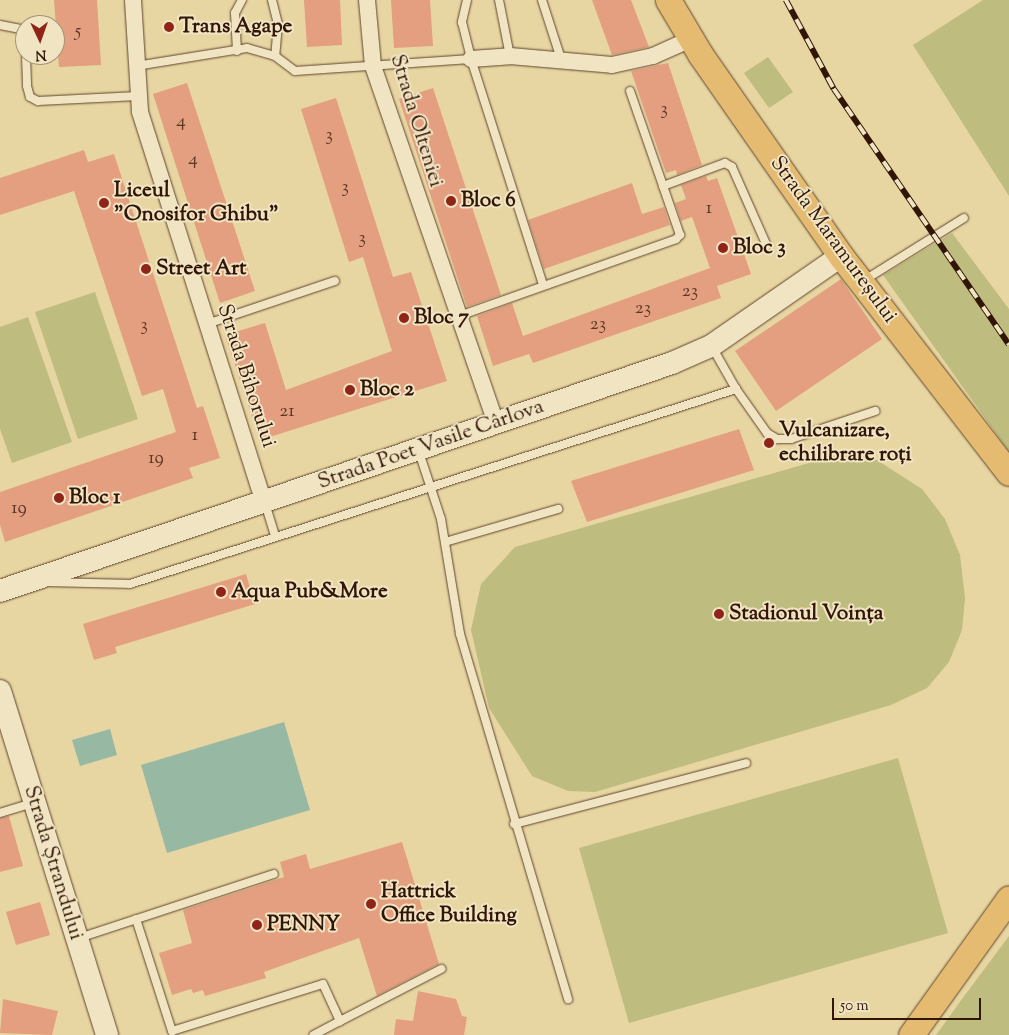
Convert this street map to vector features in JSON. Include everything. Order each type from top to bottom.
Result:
[{"type":"main road","name":"Strada Maramureșului","points":[[668,0],[691,39],[841,256],[1009,473]]},
{"type":"main road","points":[[911,1035],[1009,898]]},
{"type":"street","name":"Strada Bihorului","points":[[133,0],[138,96],[206,324],[264,503]]},
{"type":"street","name":"Strada Olteniei","points":[[367,0],[373,66],[496,423]]},
{"type":"street","points":[[471,58],[510,56],[561,59],[577,64],[631,63],[691,39]]},
{"type":"street","name":"Strada Poet Vasile Cârlova","points":[[0,591],[418,450],[711,346],[841,256]]},
{"type":"street","name":"Strada Ștrandului","points":[[0,691],[107,1035]]},
{"type":"lane","points":[[237,50],[235,13],[242,0]]},
{"type":"lane","points":[[272,0],[278,24],[276,56]]},
{"type":"lane","points":[[467,0],[462,22],[471,58],[543,285]]},
{"type":"lane","points":[[498,0],[510,56]]},
{"type":"lane","points":[[542,0],[561,59]]},
{"type":"lane","points":[[0,25],[15,28]]},
{"type":"lane","points":[[136,66],[247,48],[276,56],[295,71],[471,58]]},
{"type":"lane","points":[[26,65],[27,86],[30,97],[38,102],[138,96]]},
{"type":"lane","points":[[459,316],[676,240],[680,235],[630,91]]},
{"type":"lane","points":[[663,186],[725,164],[732,167],[767,246]]},
{"type":"lane","points":[[862,282],[964,218]]},
{"type":"lane","points":[[206,324],[335,281]]},
{"type":"lane","points":[[711,346],[736,389],[767,433],[776,439],[791,439],[874,411]]},
{"type":"lane","points":[[36,580],[130,584],[275,535],[736,389]]},
{"type":"lane","points":[[418,450],[445,542],[460,634],[514,824],[568,999]]},
{"type":"lane","points":[[264,503],[275,535]]},
{"type":"lane","points":[[445,542],[558,508]]},
{"type":"lane","points":[[514,824],[746,763]]},
{"type":"lane","points":[[0,813],[35,802]]},
{"type":"lane","points":[[76,939],[274,874]]},
{"type":"lane","points":[[136,920],[172,1031]]},
{"type":"lane","points":[[314,1035],[441,969]]},
{"type":"lane","points":[[172,1031],[323,984],[340,1021]]},
{"type":"lane","points":[[172,1031],[182,1035]]},
{"type":"shaded area","points":[[983,0],[1009,0],[1009,196],[913,45]]},
{"type":"shaded area","points":[[768,57],[793,92],[769,108],[744,73]]},
{"type":"shaded area","points":[[952,233],[1009,309],[1009,452],[883,275]]},
{"type":"shaded area","points":[[95,292],[138,419],[78,439],[35,312]]},
{"type":"shaded area","points":[[28,317],[72,442],[12,463],[0,429],[0,327]]},
{"type":"shaded area","name":"Stadionul Voința","points":[[837,455],[869,455],[922,489],[945,519],[960,555],[965,598],[962,630],[949,662],[927,688],[891,705],[595,792],[568,791],[532,776],[489,708],[471,630],[481,584],[515,547]]},
{"type":"shaded area","points":[[284,722],[310,810],[167,853],[141,765]]},
{"type":"shaded area","points":[[110,729],[117,755],[80,766],[72,740]]},
{"type":"shaded area","points":[[898,758],[948,933],[629,1023],[579,848]]},
{"type":"shaded area","points":[[1009,936],[1009,1035],[936,1035],[965,995]]},
{"type":"building","points":[[54,0],[97,0],[101,65],[59,67],[59,65],[65,65],[65,15],[55,15]]},
{"type":"building","points":[[304,0],[340,0],[342,45],[307,47]]},
{"type":"building","points":[[391,0],[430,0],[433,46],[394,48]]},
{"type":"building","points":[[592,0],[631,0],[649,47],[612,55]]},
{"type":"building","points":[[668,63],[702,165],[677,175],[676,170],[666,173],[631,71]]},
{"type":"building","points":[[187,83],[255,291],[220,303],[153,94]]},
{"type":"building","name":"Bloc 6","points":[[433,88],[501,295],[467,307],[399,99]]},
{"type":"building","points":[[336,98],[393,277],[411,272],[447,381],[260,440],[225,335],[265,323],[286,390],[392,351],[363,257],[349,262],[301,109]]},
{"type":"building","points":[[84,150],[88,162],[114,154],[197,408],[203,406],[220,458],[189,468],[193,478],[5,542],[0,525],[0,492],[176,432],[163,389],[142,396],[74,191],[0,215],[0,178]]},
{"type":"building","points":[[706,176],[708,181],[717,178],[751,274],[717,286],[721,298],[533,363],[529,354],[493,366],[477,316],[512,303],[523,336],[710,268],[692,217],[681,221],[675,203],[686,199],[681,185]]},
{"type":"building","points":[[632,183],[642,214],[664,207],[670,225],[544,269],[528,220]]},
{"type":"building","points":[[841,279],[882,339],[776,411],[735,351]]},
{"type":"building","points":[[739,429],[754,470],[587,522],[571,481]]},
{"type":"building","points":[[246,574],[255,604],[115,647],[117,653],[94,660],[83,624]]},
{"type":"building","points":[[9,816],[23,866],[0,872],[0,818]]},
{"type":"building","points":[[402,842],[439,964],[377,996],[359,938],[264,972],[266,978],[205,996],[203,990],[193,993],[191,989],[172,995],[159,953],[192,943],[183,910],[284,877],[280,862],[306,854],[310,869]]},
{"type":"building","points":[[40,902],[50,935],[16,945],[6,912]]},
{"type":"building","points":[[418,991],[456,999],[462,1016],[467,1017],[464,1035],[394,1035],[396,1019],[413,1021]]},
{"type":"building","points":[[3,999],[58,1011],[52,1035],[0,1033]]},
{"type":"railway","points":[[786,0],[834,89],[1009,345]]},
{"type":"place","name":"Trans Agape","points":[[169,27]]},
{"type":"place","name":"Bloc 6","points":[[451,201]]},
{"type":"place","name":"Liceul \"Onosifor Ghibu\"","points":[[104,203]]},
{"type":"place","name":"Bloc 3","points":[[723,248]]},
{"type":"place","name":"Street Art","points":[[146,269]]},
{"type":"place","name":"Bloc 7","points":[[404,318]]},
{"type":"place","name":"Bloc 2","points":[[350,390]]},
{"type":"place","name":"Vulcanizare, echilibrare roți","points":[[769,443]]},
{"type":"place","name":"Bloc 1","points":[[59,498]]},
{"type":"place","name":"Aqua Pub&More","points":[[221,592]]},
{"type":"place","name":"Stadionul Voința","points":[[719,614]]},
{"type":"place","name":"Hattrick Office Building","points":[[371,904]]},
{"type":"place","name":"PENNY","points":[[257,925]]}]
